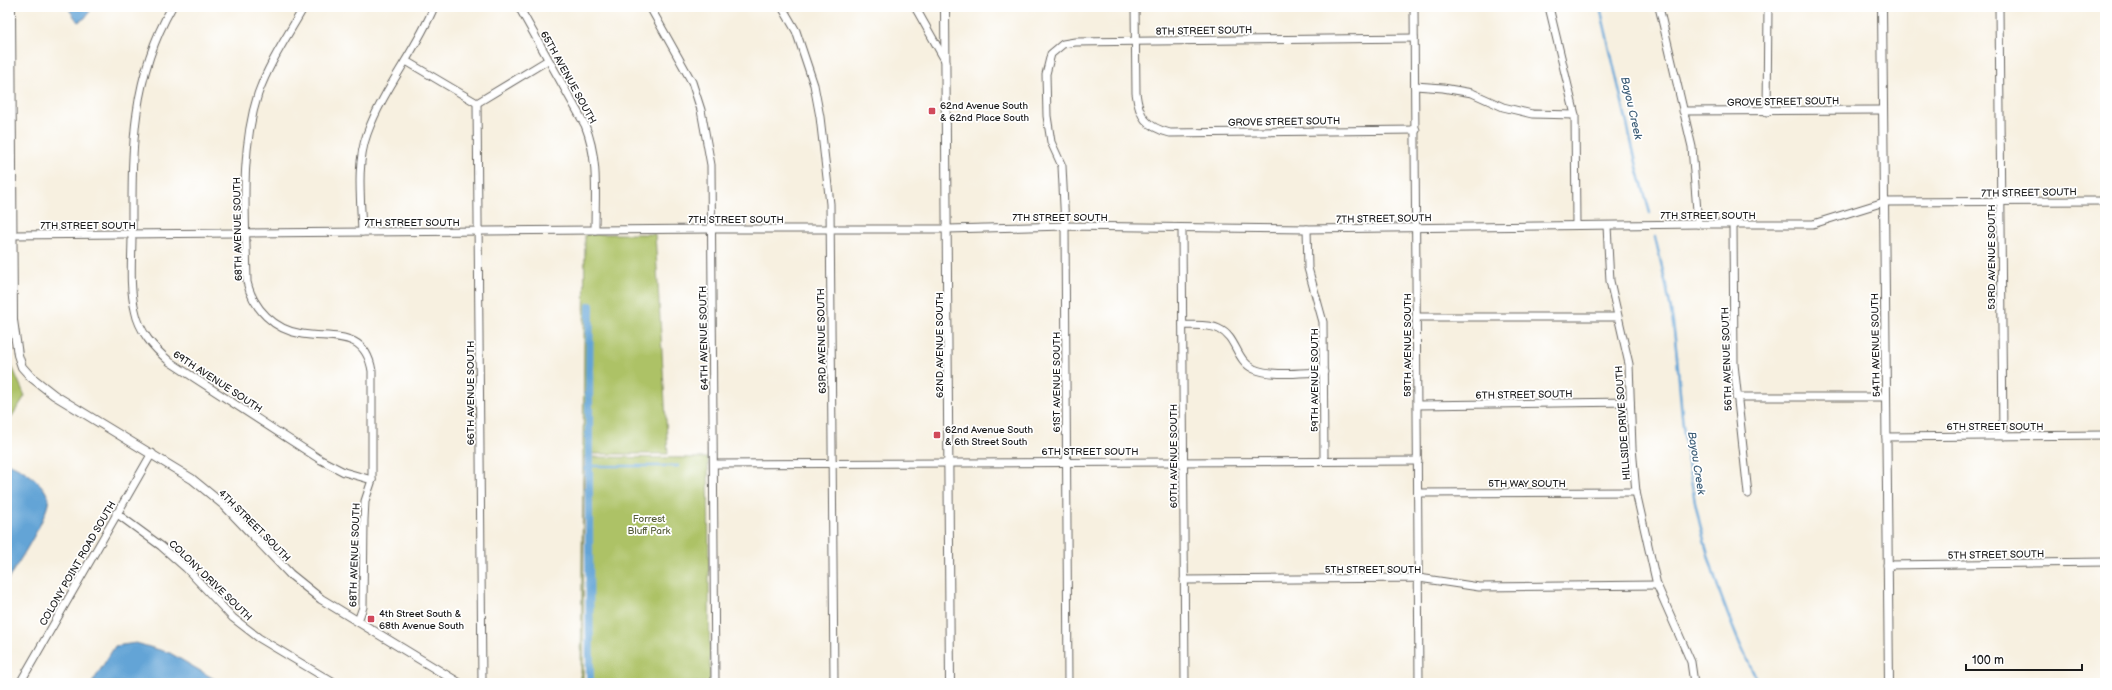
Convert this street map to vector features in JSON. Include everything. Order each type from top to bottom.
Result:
[{"type":"street","name":"4TH STREET SOUTH","points":[[11,7],[14,340],[22,367],[31,377],[54,395],[152,453],[192,479],[225,506],[290,574],[321,599],[459,683]]},
{"type":"street","name":"69TH AVENUE SOUTH","points":[[172,7],[155,43],[138,100],[133,132],[132,284],[135,311],[142,330],[154,348],[170,362],[320,460],[344,472],[372,480]]},
{"type":"street","name":"68TH AVENUE SOUTH","points":[[304,7],[271,66],[259,92],[251,119],[246,148],[247,282],[250,295],[263,313],[287,330],[307,335],[341,336],[351,339],[365,351],[371,361],[372,480],[365,502],[363,607],[358,621]]},
{"type":"street","points":[[362,232],[362,156],[367,135],[376,114],[427,24],[434,7]]},
{"type":"street","name":"65TH AVENUE SOUTH","points":[[519,7],[585,124],[592,141],[595,160],[595,230]]},
{"type":"street","name":"64TH AVENUE SOUTH","points":[[650,7],[692,82],[701,110],[711,165],[715,683]]},
{"type":"street","name":"63RD AVENUE SOUTH","points":[[782,7],[796,31],[814,85],[820,117],[826,184],[830,204],[834,683]]},
{"type":"street","points":[[915,7],[946,62]]},
{"type":"street","name":"62ND AVENUE SOUTH","points":[[945,7],[948,230],[950,683]]},
{"type":"street","points":[[1135,7],[1135,41]]},
{"type":"street","name":"58TH AVENUE SOUTH","points":[[1414,7],[1416,86],[1419,683]]},
{"type":"street","points":[[1549,7],[1575,115],[1576,225]]},
{"type":"street","points":[[1659,7],[1692,147],[1698,224]]},
{"type":"street","points":[[1768,7],[1768,112]]},
{"type":"street","name":"54TH AVENUE SOUTH","points":[[1882,7],[1889,683]]},
{"type":"street","name":"53RD AVENUE SOUTH","points":[[1999,7],[2003,436]]},
{"type":"street","name":"8TH STREET SOUTH","points":[[1046,108],[1046,74],[1048,63],[1051,54],[1062,44],[1075,42],[1414,38]]},
{"type":"street","name":"GROVE STREET SOUTH","points":[[1135,41],[1136,93],[1138,107],[1143,119],[1153,127],[1170,133],[1416,130]]},
{"type":"street","points":[[406,61],[477,103],[548,60]]},
{"type":"street","points":[[1416,86],[1443,88],[1472,93],[1502,106],[1532,114],[1575,115]]},
{"type":"street","name":"66TH AVENUE SOUTH","points":[[477,103],[482,683]]},
{"type":"street","name":"61ST AVENUE SOUTH","points":[[1046,108],[1051,142],[1062,166],[1065,226],[1068,683]]},
{"type":"street","name":"GROVE STREET SOUTH","points":[[1684,112],[1883,110]]},
{"type":"street","name":"7TH STREET SOUTH","points":[[12,235],[712,229],[948,230],[1065,226],[1308,229],[1576,225],[1813,224],[1884,202],[2105,202]]},
{"type":"street","name":"56TH AVENUE SOUTH","points":[[1733,224],[1734,364],[1736,397],[1748,494]]},
{"type":"street","name":"HILLSIDE DRIVE SOUTH","points":[[1607,226],[1610,281],[1616,316],[1629,364],[1632,448],[1636,492],[1657,585],[1691,662],[1694,683]]},
{"type":"street","name":"60TH AVENUE SOUTH","points":[[1182,228],[1185,683]]},
{"type":"street","name":"59TH AVENUE SOUTH","points":[[1308,229],[1308,268],[1323,322],[1324,460]]},
{"type":"street","points":[[1417,316],[1616,316]]},
{"type":"street","points":[[1183,325],[1219,329],[1230,338],[1237,352],[1246,364],[1255,369],[1268,372],[1324,372]]},
{"type":"street","points":[[1736,397],[1886,396]]},
{"type":"street","name":"6TH STREET SOUTH","points":[[1418,405],[1630,402]]},
{"type":"street","name":"6TH STREET SOUTH","points":[[1886,437],[2105,435]]},
{"type":"street","name":"COLONY POINT ROAD SOUTH","points":[[20,683],[116,513],[152,453]]},
{"type":"street","name":"6TH STREET SOUTH","points":[[714,464],[1183,460],[1418,461]]},
{"type":"street","name":"5TH WAY SOUTH","points":[[1418,493],[1636,492]]},
{"type":"street","name":"COLONY DRIVE SOUTH","points":[[116,513],[161,546],[238,622],[259,638],[334,683]]},
{"type":"street","name":"5TH STREET SOUTH","points":[[1887,565],[2105,562]]},
{"type":"street","name":"5TH STREET SOUTH","points":[[1184,580],[1419,578],[1479,587],[1657,585]]},
{"type":"green space","points":[[585,234],[655,234],[668,454],[588,454],[584,457],[583,683],[581,683]]},
{"type":"green space","points":[[7,355],[25,396],[7,424]]},
{"type":"green space","name":"Forrest Bluff Park","points":[[587,457],[708,458],[710,683],[587,683]]},
{"type":"water","points":[[70,7],[93,7],[85,18],[78,22],[70,11]]},
{"type":"water","points":[[7,463],[27,473],[40,485],[48,498],[48,504],[36,533],[7,581]]},
{"type":"water","points":[[136,643],[170,653],[221,683],[92,683],[115,646]]},
{"type":"waterway","name":"Bayou Creek","points":[[1600,7],[1638,171],[1650,213]]},
{"type":"waterway","name":"Bayou Creek","points":[[1655,237],[1672,317],[1687,459],[1700,525],[1718,589],[1743,651],[1758,682]]},
{"type":"waterway","points":[[590,306],[590,683]]},
{"type":"waterway","points":[[587,466],[678,466]]},
{"type":"place","name":"62nd Avenue South & 62nd Place South","points":[[932,111]]},
{"type":"place","name":"62nd Avenue South & 6th Street South","points":[[937,435]]},
{"type":"place","name":"4th Street South & 68th Avenue South","points":[[371,619]]}]
